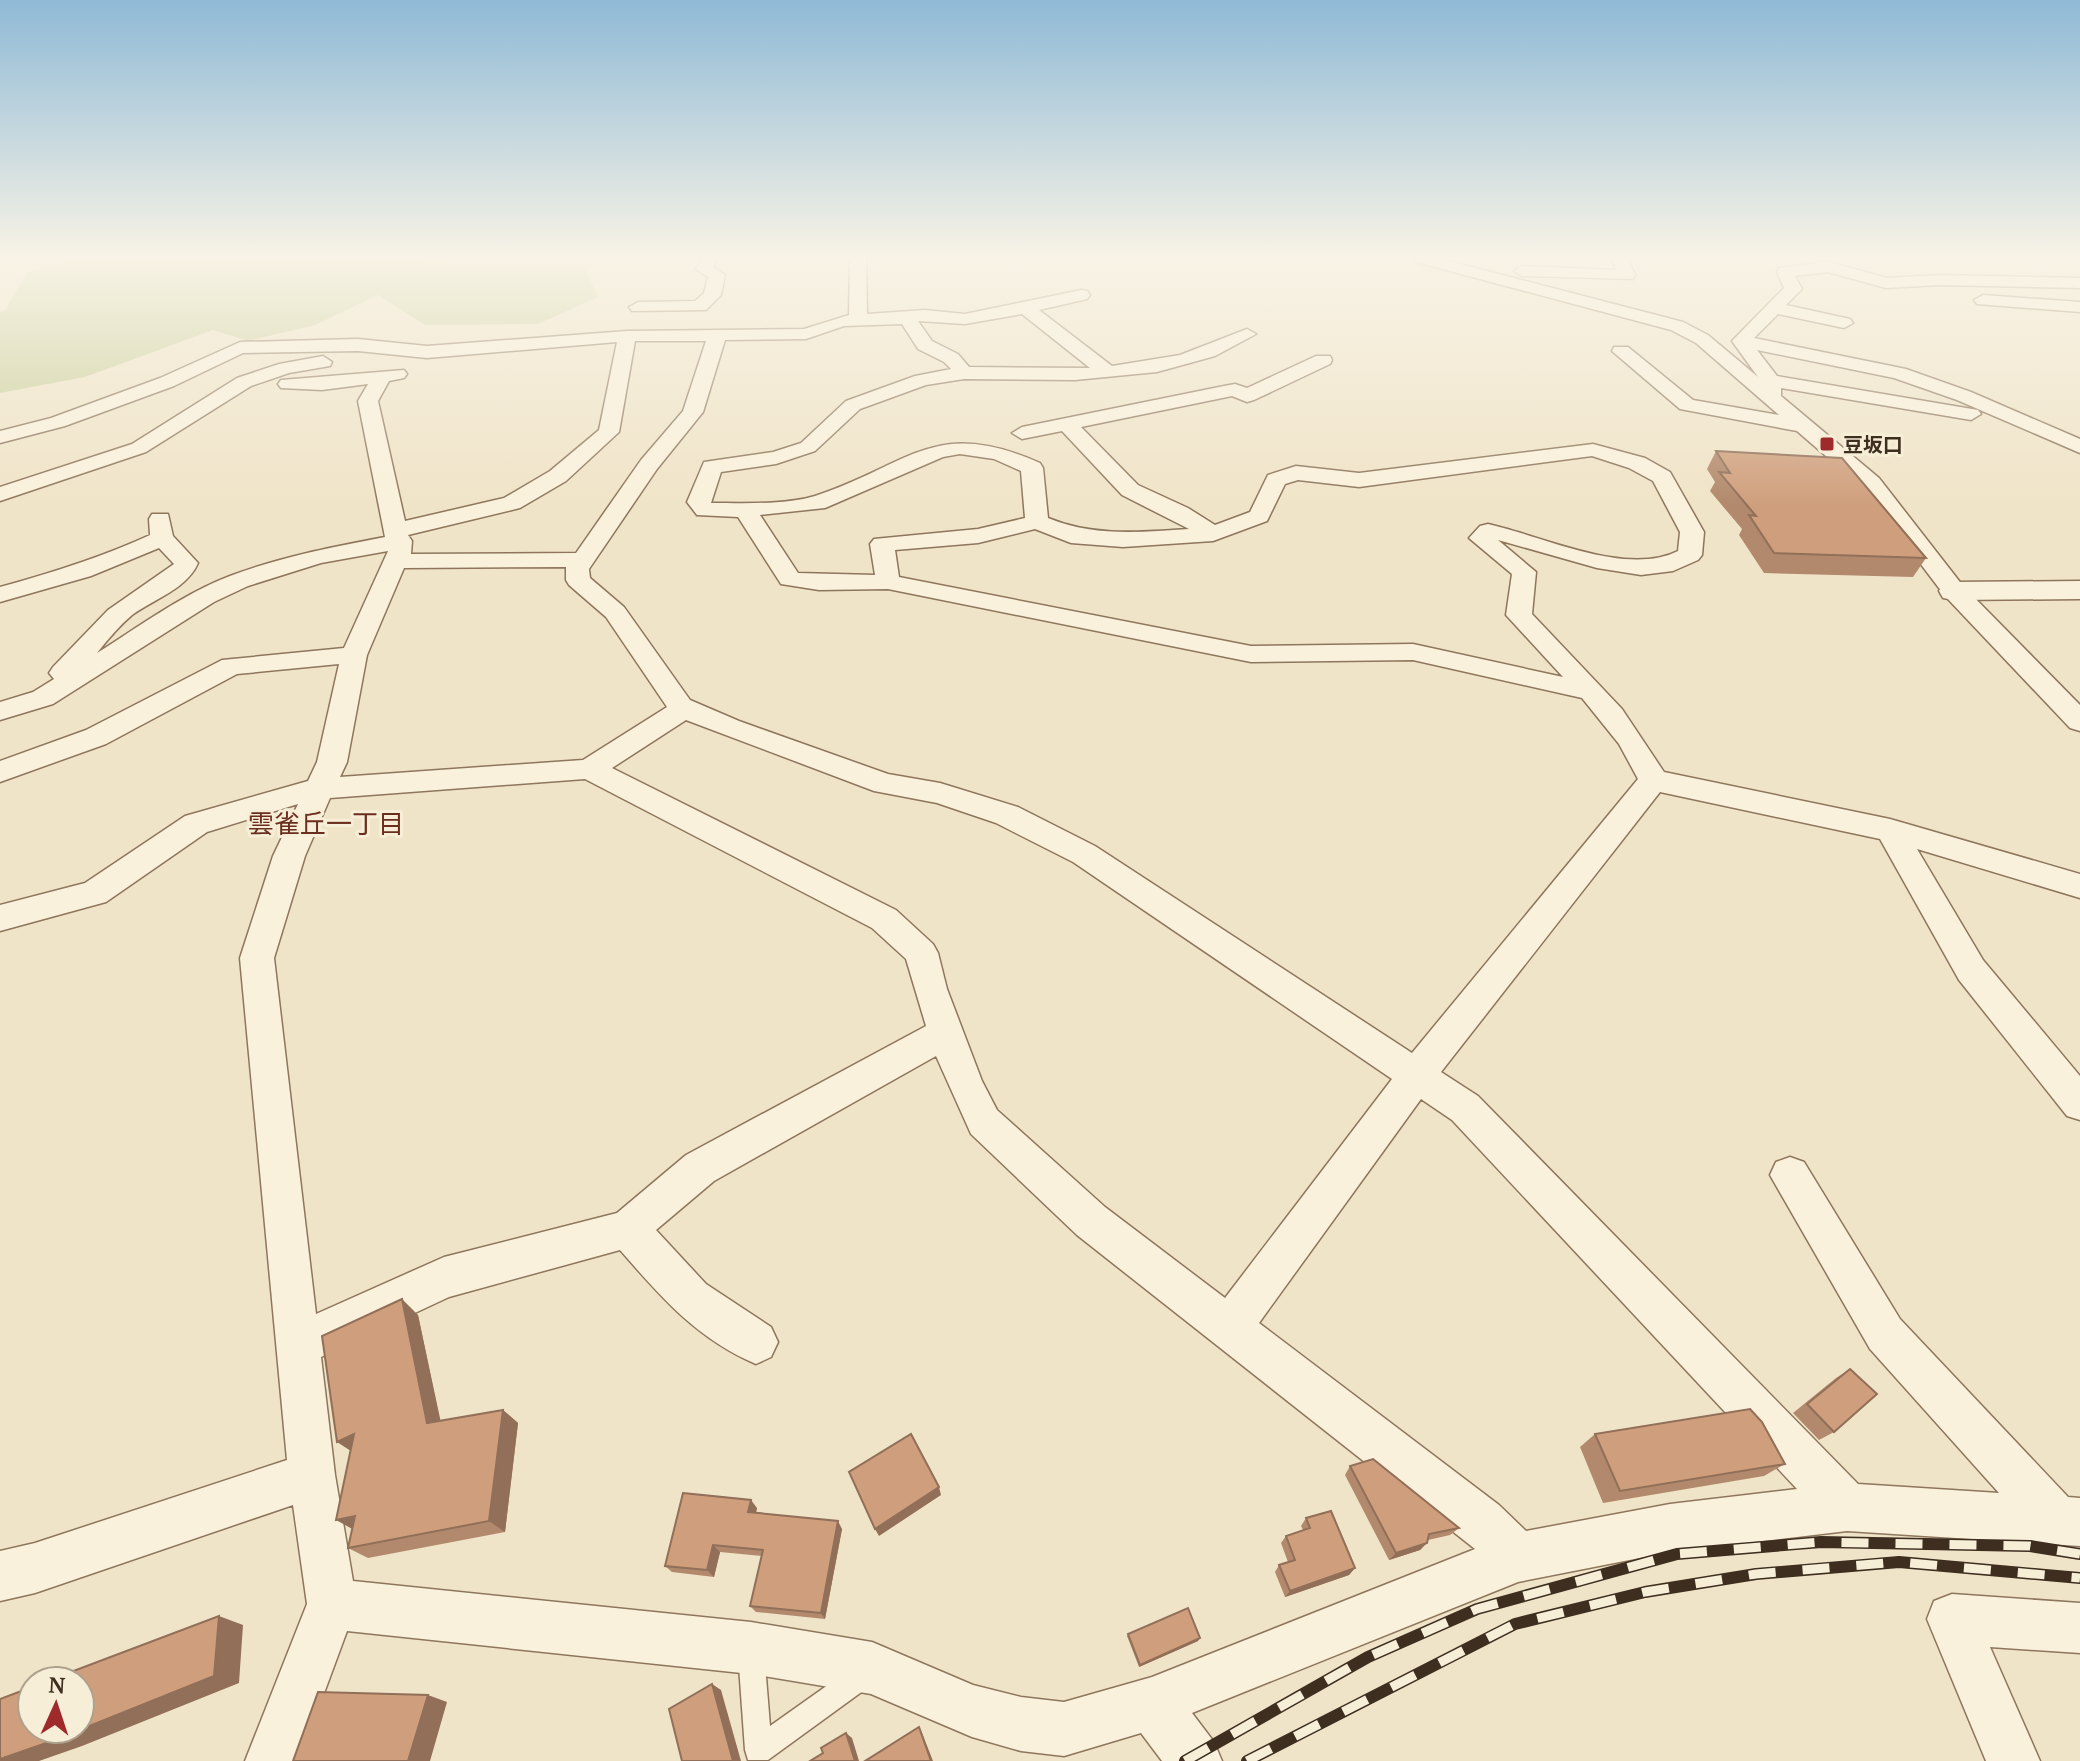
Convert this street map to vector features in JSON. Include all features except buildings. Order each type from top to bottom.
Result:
[{"type":"street","points":[[181,423],[217,413],[253,391],[274,385],[322,384],[427,352],[575,341]]},
{"type":"street","points":[[0,711],[43,698],[205,597],[239,581],[317,557],[399,544],[512,503],[558,476],[609,432],[626,341]]},
{"type":"street","points":[[715,341],[693,412],[649,465],[577,569],[578,580],[615,612],[680,706],[729,728],[884,784],[940,793],[1007,815],[1084,854],[1465,1108],[1847,1507]]},
{"type":"street","points":[[922,341],[951,358],[964,373]]},
{"type":"street","points":[[1068,341],[1108,372]]},
{"type":"street","points":[[1037,522],[1032,468],[999,453],[960,448],[938,451],[817,503],[745,510],[705,510],[698,502],[712,467],[776,458],[808,447],[853,405],[922,380],[964,373],[1108,372],[1184,360],[1230,341]]},
{"type":"street","points":[[1705,341],[1771,389],[2021,423],[2080,435]]},
{"type":"street","points":[[1741,341],[1771,389],[1805,426],[1871,483],[1954,591],[2080,722]]},
{"type":"street","points":[[1742,341],[1899,373],[1964,396],[2080,447]]},
{"type":"street","points":[[0,437],[58,422],[167,382],[240,348],[358,345],[388,363]]},
{"type":"street","points":[[0,494],[139,448],[244,382],[286,368],[388,363],[435,366],[471,364],[527,346]]},
{"type":"street","points":[[1878,349],[1907,357],[1899,373]]},
{"type":"street","points":[[1621,351],[1687,405],[1805,426]]},
{"type":"street","points":[[1184,360],[1224,392]]},
{"type":"street","points":[[1022,433],[1235,390],[1247,396],[1323,360]]},
{"type":"street","points":[[272,1761],[332,1604],[312,1475],[257,958],[289,856],[332,762],[354,655],[399,544],[368,401],[388,363]]},
{"type":"street","points":[[1067,424],[1130,490],[1180,513],[1213,534]]},
{"type":"street","points":[[888,582],[882,544],[937,530],[978,536],[1037,522],[1071,536],[1123,540],[1213,534],[1259,516],[1276,480],[1296,473],[1359,480],[1593,450],[1637,463],[1662,477],[1692,532],[1690,555],[1663,567],[1621,567],[1524,537],[1488,531],[1481,538],[1524,572],[1519,615],[1642,753],[1653,780]]},
{"type":"street","points":[[745,510],[790,579],[819,583],[888,582],[963,594],[1251,654],[1413,652],[1588,691]]},
{"type":"street","points":[[0,595],[96,568],[161,528],[174,554],[186,563],[183,570],[119,613],[94,635],[86,653],[58,676],[33,691],[0,703]]},
{"type":"street","points":[[399,544],[581,560]]},
{"type":"street","points":[[1954,591],[2080,590]]},
{"type":"street","points":[[0,772],[96,737],[231,666],[354,655]]},
{"type":"street","points":[[0,918],[95,893],[196,824],[278,798],[320,789],[589,769],[685,708]]},
{"type":"street","points":[[589,769],[884,919],[921,953],[965,1084],[984,1122],[1091,1221],[1482,1522],[1518,1557]]},
{"type":"street","points":[[1653,780],[1890,830],[2080,886]]},
{"type":"street","points":[[1230,1327],[1416,1076],[1653,780]]},
{"type":"street","points":[[1890,830],[1971,970],[2080,1104]]},
{"type":"street","points":[[298,1345],[444,1278],[628,1229],[700,1168],[946,1033]]},
{"type":"street","points":[[1790,1175],[1885,1334],[2068,1521]]},
{"type":"street","points":[[628,1229],[691,1299],[756,1342]]},
{"type":"street","points":[[0,1576],[35,1568],[312,1475]]},
{"type":"street","points":[[332,1604],[751,1648],[872,1668],[972,1711],[1021,1724],[1064,1729],[1152,1703],[1518,1557],[1670,1528],[1847,1507],[2068,1521]]},
{"type":"street","points":[[2013,1761],[1952,1619],[2080,1628]]},
{"type":"street","points":[[1152,1703],[1195,1761]]},
{"type":"lane","points":[[751,1648],[758,1750],[872,1668]]},
{"type":"green space","points":[[0,341],[183,341],[85,377],[0,393]]},
{"type":"railway","points":[[1185,1761],[1368,1657],[1477,1609],[1677,1554],[1821,1542],[2030,1546],[2080,1554]]},
{"type":"railway","points":[[1247,1761],[1515,1624],[1645,1592],[1756,1574],[1899,1562],[2080,1578]]},
{"type":"place","name":"豆坂口","points":[[1827,444]]},
{"type":"district","name":"雲雀丘一丁目","points":[[326,823]]}]
